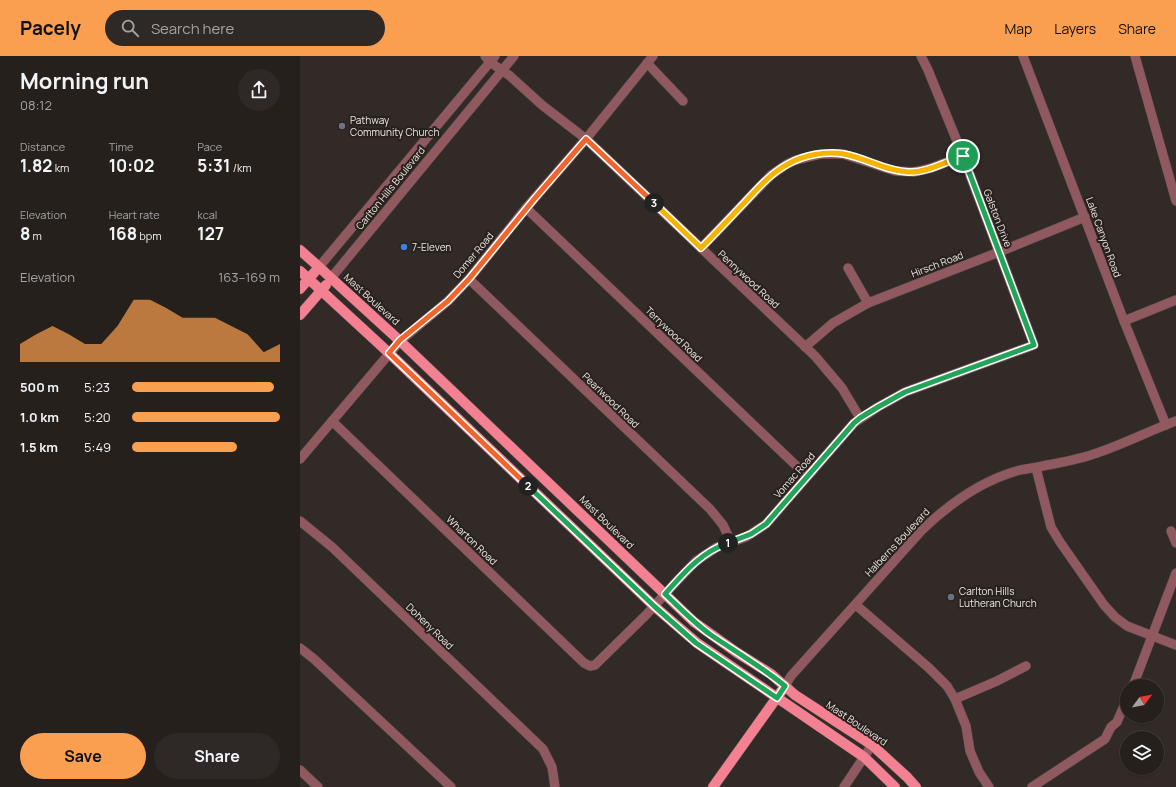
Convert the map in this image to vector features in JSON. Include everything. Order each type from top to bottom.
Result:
[{"type":"main road","name":"Mast Boulevard","points":[[300,250],[400,340],[694,622],[771,674],[795,695],[872,745],[916,787]]},
{"type":"main road","name":"Carlton Hills Boulevard","points":[[300,289],[319,267]]},
{"type":"main road","points":[[300,271],[389,353],[654,606],[696,643],[864,757],[895,787]]},
{"type":"main road","name":"Carlton Hills Boulevard","points":[[300,315],[332,278]]},
{"type":"main road","name":"Halberns Boulevard","points":[[713,787],[785,686]]},
{"type":"street","name":"Carlton Hills Boulevard","points":[[332,278],[514,56]]},
{"type":"street","name":"Galston Drive","points":[[921,56],[963,156],[1034,345]]},
{"type":"street","name":"Lake Canyon Road","points":[[1023,56],[1124,321],[1166,425]]},
{"type":"street","points":[[1135,56],[1176,201]]},
{"type":"street","name":"Carlton Hills Boulevard","points":[[319,267],[490,58]]},
{"type":"street","name":"Pennywood Road","points":[[490,58],[542,105],[586,139],[805,347],[823,365],[842,388],[860,418]]},
{"type":"street","points":[[650,59],[683,101]]},
{"type":"street","name":"Domer Road","points":[[300,459],[400,340],[448,301],[469,279],[526,208],[586,139],[650,59]]},
{"type":"street","points":[[701,248],[771,175],[787,164],[796,160],[821,154],[843,154],[895,171],[914,172],[931,168],[963,156]]},
{"type":"street","name":"Terrywood Road","points":[[526,208],[807,476]]},
{"type":"street","name":"Hirsch Road","points":[[805,347],[833,323],[868,303],[1085,217]]},
{"type":"street","points":[[848,268],[868,303]]},
{"type":"street","name":"Pearlwood Road","points":[[469,279],[710,509],[723,525],[731,542]]},
{"type":"street","points":[[1124,321],[1176,300]]},
{"type":"street","name":"Vomac Road","points":[[599,662],[686,571],[703,556],[717,547],[751,534],[766,524],[860,418],[905,392],[1034,345]]},
{"type":"street","name":"Wharton Road","points":[[332,421],[584,663],[590,666],[599,662]]},
{"type":"street","name":"Halberns Boulevard","points":[[785,686],[791,676],[922,530],[946,508],[969,493],[994,480],[1021,470],[1096,454],[1176,421]]},
{"type":"street","points":[[1036,468],[1051,527],[1104,605],[1115,617],[1128,626],[1176,645]]},
{"type":"street","name":"Doheny Road","points":[[300,521],[332,547],[543,749],[552,767],[555,787]]},
{"type":"street","points":[[1172,531],[1176,543]]},
{"type":"street","points":[[1136,679],[1176,573]]},
{"type":"street","points":[[856,605],[929,668],[947,686],[955,699],[966,726],[970,751],[979,772],[989,787]]},
{"type":"street","points":[[300,648],[451,787]]},
{"type":"street","points":[[955,699],[997,681],[1026,666]]},
{"type":"street","points":[[1032,787],[1105,739],[1111,727],[1117,722],[1120,715]]},
{"type":"street","points":[[844,787],[872,745]]},
{"type":"street","points":[[300,770],[318,787]]},
{"type":"place","name":"Pathway Community Church","points":[[342,126]]},
{"type":"place","name":"7-Eleven","points":[[404,247]]},
{"type":"place","name":"Carlton Hills Lutheran Church","points":[[951,597]]},
{"type":"route","points":[[586,139],[701,248],[771,175],[787,164],[796,160],[813,155],[830,153],[843,154],[895,171],[914,172],[931,168],[963,156],[1034,345],[905,392],[860,418],[825,455],[766,524],[751,534],[724,544],[708,552],[696,561],[665,594],[694,622],[736,652],[771,674],[785,686],[777,698],[696,643],[654,606],[389,353],[400,340],[448,301],[469,279],[535,198],[586,139]]}]
